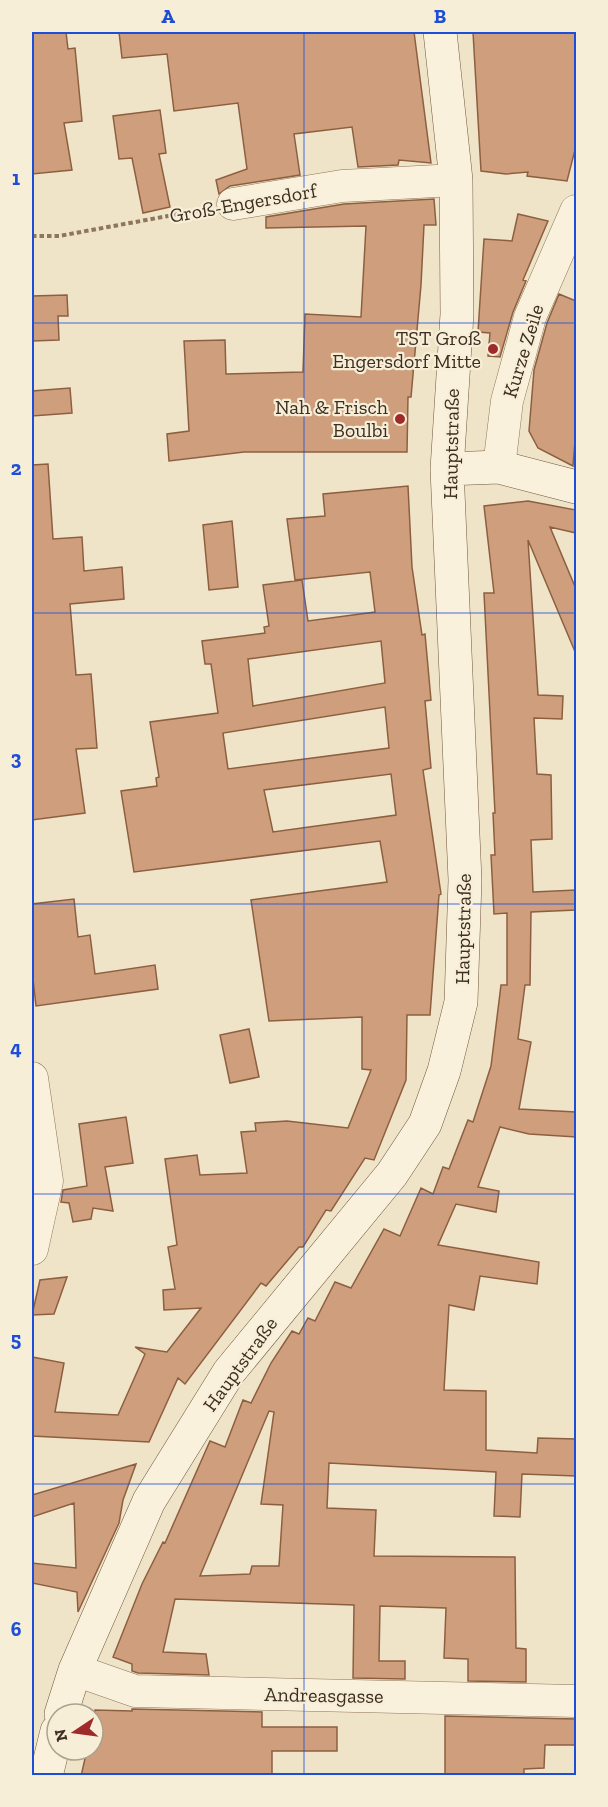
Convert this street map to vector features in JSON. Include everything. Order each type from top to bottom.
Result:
[{"type":"main road","name":"Hauptstraße","points":[[65,1702],[75,1670],[149,1501],[229,1372],[392,1174],[425,1124],[444,1071],[461,1002],[465,880],[447,470],[457,314],[456,180],[440,32]]},
{"type":"main road","points":[[447,470],[499,467],[576,487]]},
{"type":"street","name":"Groß-Engersdorf","points":[[233,204],[342,186],[456,180]]},
{"type":"street","name":"Kurze Zeile","points":[[499,467],[507,400],[527,327],[570,241],[576,211]]},
{"type":"street","points":[[32,1078],[47,1180],[32,1249]]},
{"type":"street","name":"Andreasgasse","points":[[75,1670],[135,1691],[576,1701]]},
{"type":"street","points":[[32,1764],[44,1776]]},
{"type":"path","name":"Groß-Engersdorf","points":[[32,236],[59,236],[233,204]]},
{"type":"building","points":[[32,32],[66,32],[68,49],[75,48],[82,121],[64,123],[72,170],[32,174]]},
{"type":"building","points":[[119,32],[414,32],[431,163],[399,160],[398,165],[358,167],[352,127],[294,134],[300,175],[230,186],[219,194],[216,180],[247,169],[238,103],[174,111],[167,54],[122,58]]},
{"type":"building","points":[[473,32],[576,32],[576,146],[567,181],[527,176],[528,172],[506,174],[481,171]]},
{"type":"building","points":[[160,110],[166,153],[159,154],[170,207],[143,213],[132,158],[119,159],[113,116]]},
{"type":"building","points":[[434,199],[436,225],[424,225],[411,397],[408,397],[407,452],[244,452],[169,461],[167,434],[189,431],[184,341],[225,340],[226,374],[303,372],[305,314],[361,317],[366,226],[266,228],[266,217],[344,204]]},
{"type":"building","points":[[518,214],[548,221],[523,280],[526,281],[513,312],[500,357],[488,356],[490,333],[478,332],[484,239],[512,241]]},
{"type":"building","points":[[559,294],[576,301],[576,428],[573,466],[538,448],[529,431],[534,370],[547,323]]},
{"type":"building","points":[[67,295],[68,316],[58,316],[59,340],[32,341],[32,296]]},
{"type":"building","points":[[70,388],[72,413],[32,416],[32,391]]},
{"type":"building","points":[[48,464],[53,539],[82,537],[84,571],[122,567],[124,599],[70,604],[76,675],[91,674],[97,748],[76,749],[85,813],[32,820],[32,465]]},
{"type":"building","points":[[408,486],[412,567],[422,635],[425,634],[431,700],[425,701],[431,768],[423,770],[441,894],[439,895],[430,1015],[407,1015],[406,1080],[374,1160],[365,1158],[331,1211],[326,1210],[303,1247],[299,1247],[266,1286],[261,1283],[185,1384],[178,1378],[149,1442],[32,1436],[32,1357],[64,1363],[55,1412],[118,1415],[145,1354],[135,1347],[167,1352],[201,1308],[164,1310],[163,1290],[175,1289],[168,1247],[177,1245],[165,1159],[197,1155],[200,1175],[247,1173],[241,1132],[256,1131],[255,1123],[287,1121],[348,1128],[371,1070],[362,1069],[362,1017],[269,1021],[251,900],[387,882],[380,841],[134,872],[121,791],[157,786],[156,778],[159,777],[150,722],[218,713],[211,664],[205,664],[202,641],[265,633],[264,627],[269,626],[263,585],[302,580],[308,621],[375,612],[370,572],[295,580],[287,519],[325,516],[323,494]],"holes":[[[381,641],[385,683],[253,706],[248,659]],[[385,707],[389,748],[228,769],[223,733]],[[391,774],[396,815],[273,832],[264,790]]]},
{"type":"building","points":[[528,501],[576,510],[576,533],[550,527],[576,589],[576,654],[528,540],[538,695],[563,696],[562,719],[534,718],[537,774],[551,775],[552,839],[531,840],[533,892],[576,890],[576,910],[531,912],[530,985],[525,985],[518,1039],[531,1042],[519,1109],[576,1112],[576,1137],[529,1134],[500,1127],[478,1187],[499,1191],[496,1212],[456,1204],[438,1245],[539,1262],[537,1284],[480,1276],[474,1310],[449,1305],[444,1390],[486,1391],[486,1450],[537,1453],[538,1438],[576,1439],[576,1476],[522,1474],[520,1517],[494,1516],[496,1472],[329,1463],[327,1508],[376,1510],[374,1556],[515,1557],[516,1648],[526,1649],[526,1682],[468,1681],[468,1659],[444,1658],[446,1608],[380,1606],[379,1661],[405,1661],[405,1679],[353,1678],[354,1605],[175,1599],[163,1652],[206,1654],[209,1675],[138,1673],[132,1671],[132,1664],[113,1657],[142,1584],[163,1542],[165,1543],[210,1441],[225,1447],[243,1400],[251,1403],[271,1363],[292,1331],[299,1334],[308,1318],[315,1321],[335,1282],[351,1288],[384,1229],[400,1236],[421,1188],[433,1194],[443,1167],[449,1169],[468,1120],[473,1122],[491,1066],[501,985],[507,985],[507,913],[494,914],[491,855],[495,855],[493,813],[495,813],[484,593],[494,593],[484,506]],"holes":[[[269,1411],[274,1412],[261,1504],[283,1505],[279,1566],[252,1566],[250,1574],[200,1576]]]},
{"type":"building","points":[[232,521],[238,587],[209,590],[203,525]]},
{"type":"building","points":[[74,899],[78,937],[90,935],[95,974],[155,965],[158,989],[36,1006],[32,970],[32,904]]},
{"type":"building","points":[[249,1029],[259,1077],[230,1083],[220,1035]]},
{"type":"building","points":[[126,1117],[133,1163],[105,1167],[113,1211],[93,1208],[91,1219],[73,1222],[69,1203],[61,1202],[63,1190],[87,1186],[79,1124]]},
{"type":"building","points":[[67,1277],[54,1314],[32,1315],[40,1280]]},
{"type":"building","points":[[136,1464],[123,1500],[119,1523],[78,1612],[77,1592],[32,1583],[32,1563],[76,1568],[74,1503],[32,1517],[32,1495]]},
{"type":"building","points":[[132,1709],[262,1712],[262,1727],[337,1727],[337,1751],[272,1751],[272,1776],[81,1776],[84,1762],[105,1762],[105,1710],[132,1711]]},
{"type":"building","points":[[445,1716],[576,1719],[576,1745],[545,1745],[544,1768],[524,1769],[524,1776],[445,1776]]},
{"type":"place","name":"TST Groß Engersdorf Mitte","points":[[493,349]]},
{"type":"place","name":"Nah & Frisch Boulbi","points":[[400,419]]}]
